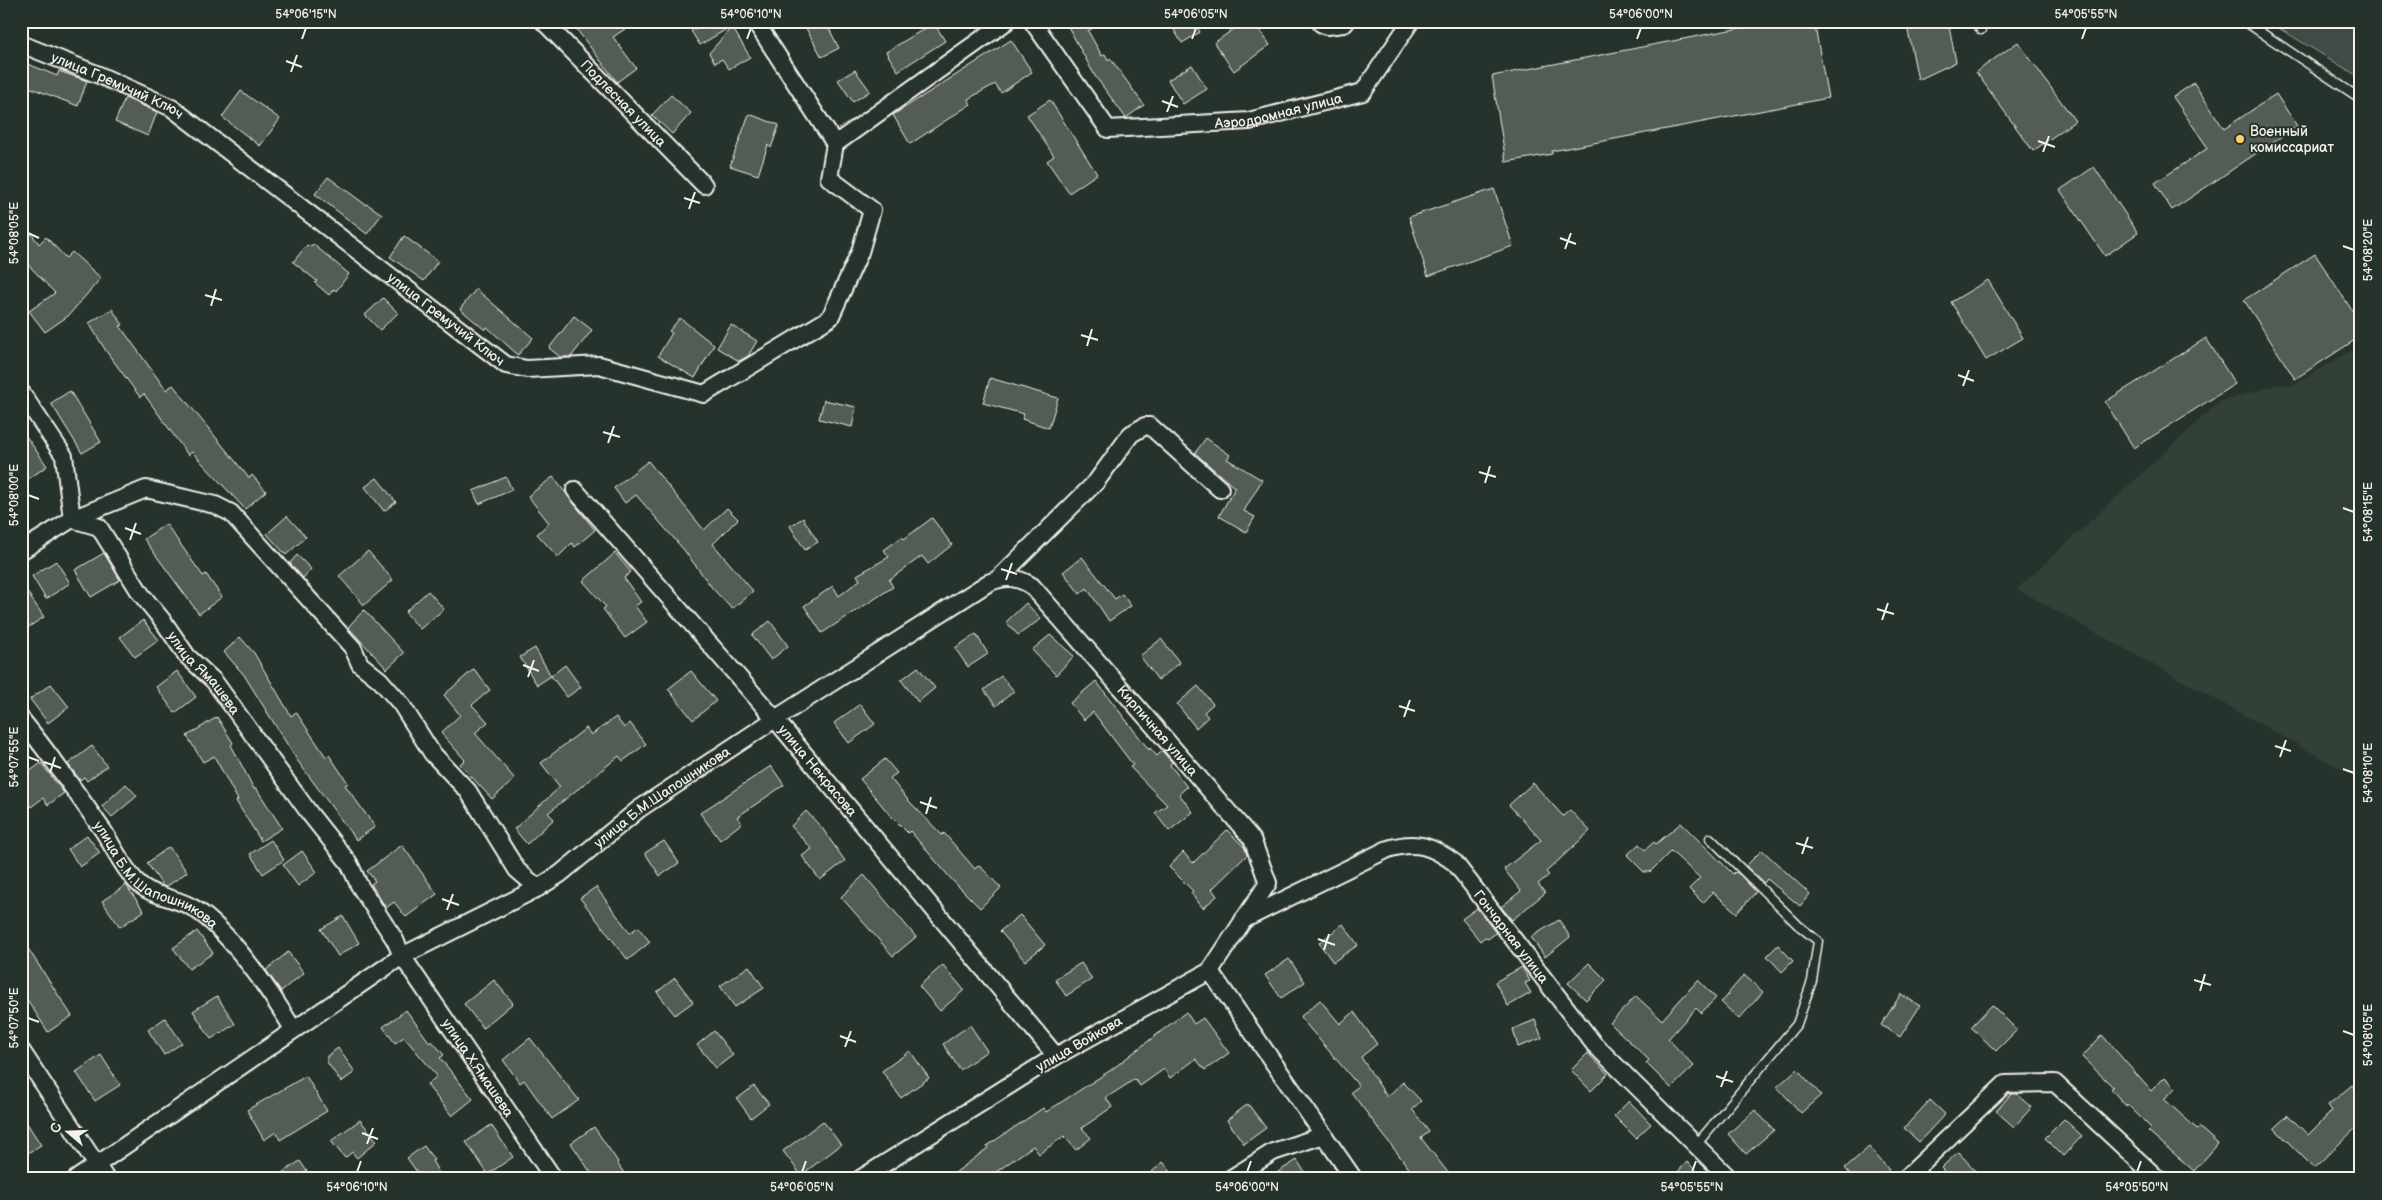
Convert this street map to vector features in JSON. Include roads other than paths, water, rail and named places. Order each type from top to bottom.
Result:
[{"type":"street","name":"Подлесная улица","points":[[542,21],[704,185]]},
{"type":"street","points":[[755,21],[835,144],[1007,21]]},
{"type":"street","name":"Аэродромная улица","points":[[1032,21],[1108,129],[1249,121],[1363,92],[1411,21]]},
{"type":"street","points":[[1323,21],[1327,23],[1343,21]]},
{"type":"street","name":"улица Гремучий Ключ","points":[[21,44],[99,75],[172,108],[506,365],[527,369],[599,365],[704,394],[830,318],[860,252],[872,210],[829,178],[835,144]]},
{"type":"street","points":[[21,392],[64,456],[72,519]]},
{"type":"street","name":"улица Б.М.Шапошникова","points":[[76,1179],[101,1172],[293,1029],[402,956],[538,888],[560,874],[639,810],[775,719],[988,583],[999,578],[1096,482],[1131,434],[1145,426],[1150,426],[1220,489]]},
{"type":"street","points":[[21,551],[72,519],[146,489],[215,504],[231,513],[353,648],[360,664],[380,680],[401,704],[432,753],[468,792],[517,870],[538,888]]},
{"type":"street","name":"улица Некрасова","points":[[575,490],[775,719],[1056,1056]]},
{"type":"street","name":"улица Ямашева","points":[[72,519],[99,527],[140,594],[164,621],[187,656],[214,681],[310,814],[349,863],[359,885],[395,940],[402,956]]},
{"type":"street","name":"Кирпичная улица","points":[[999,578],[1011,577],[1032,586],[1252,840],[1268,882]]},
{"type":"street","name":"улица Б.М.Шапошникова","points":[[21,719],[77,793],[135,880],[150,893],[196,909],[228,938],[278,1005],[293,1029]]},
{"type":"street","name":"Гончарная улица","points":[[1244,920],[1388,849],[1405,843],[1425,846],[1438,851],[1455,863],[1594,1044],[1730,1179]]},
{"type":"street","name":"улица Войкова","points":[[860,1179],[1056,1056],[1210,971],[1268,882]]},
{"type":"street","name":"улица Х.Ямашева","points":[[402,956],[554,1179]]},
{"type":"street","points":[[1210,971],[1354,1179]]},
{"type":"street","points":[[21,1050],[101,1172]]},
{"type":"street","points":[[1905,1179],[2005,1084],[2055,1083],[2158,1179]]},
{"type":"street","points":[[1230,1179],[1274,1152],[1324,1135]]},
{"type":"lane","points":[[1975,21],[1981,30]]},
{"type":"lane","points":[[2244,21],[2361,100]]},
{"type":"lane","points":[[1696,1145],[1797,1024],[1812,981],[1818,941],[1798,925],[1710,838]]},
{"type":"place","name":"Военный комиссариат","points":[[2240,139]]}]
